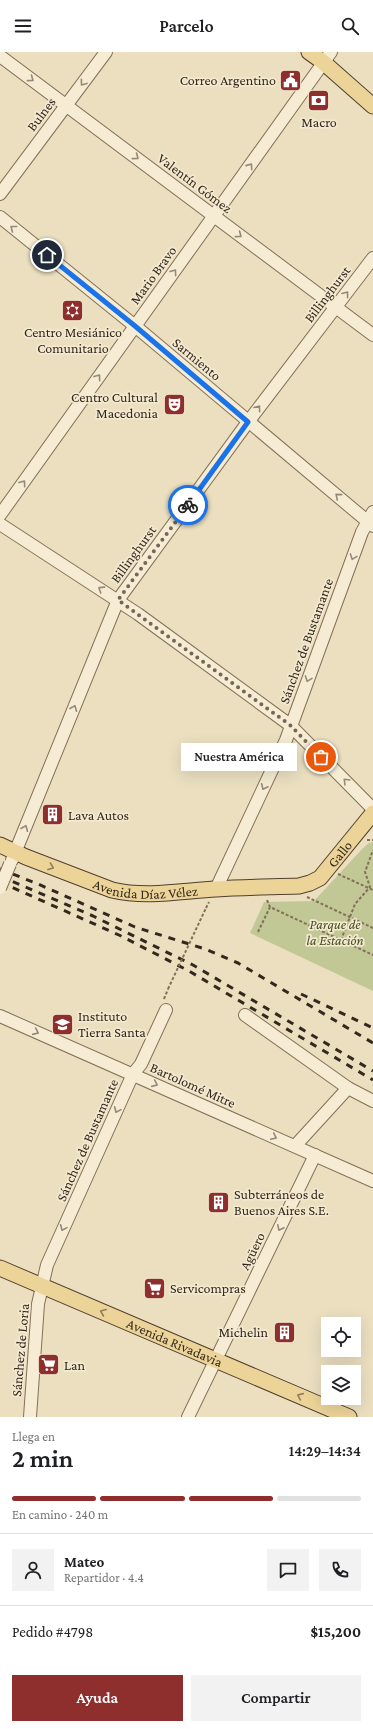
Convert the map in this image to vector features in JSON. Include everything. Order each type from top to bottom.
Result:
[{"type":"main road","points":[[309,52],[327,57],[373,106]]},
{"type":"main road","name":"Gallo","points":[[303,891],[310,883],[320,878],[373,813]]},
{"type":"main road","name":"Avenida Díaz Vélez","points":[[0,845],[13,859],[126,894],[216,889],[303,891]]},
{"type":"main road","name":"Avenida Rivadavia","points":[[0,1268],[349,1417]]},
{"type":"street","name":"Bulnes","points":[[0,194],[106,52]]},
{"type":"street","name":"Valentín Gómez","points":[[0,56],[373,335]]},
{"type":"street","name":"Mario Bravo","points":[[0,515],[327,57]]},
{"type":"street","name":"Sarmiento","points":[[0,217],[135,326],[248,422],[371,519]]},
{"type":"street","name":"Billinghurst","points":[[0,888],[118,600],[248,422],[373,258]]},
{"type":"street","name":"Sánchez de Bustamante","points":[[216,889],[286,740],[290,725],[371,519]]},
{"type":"street","points":[[0,524],[118,600],[290,725],[373,809]]},
{"type":"street","name":"Sánchez de Bustamante","points":[[42,1285],[46,1265],[133,1074],[141,1064],[166,1010]]},
{"type":"street","points":[[245,1015],[348,1088],[373,1102]]},
{"type":"street","name":"Bartolomé Mitre","points":[[0,1016],[373,1181]]},
{"type":"street","points":[[295,1146],[348,1088]]},
{"type":"street","name":"Agüero","points":[[188,1417],[315,1155]]},
{"type":"street","name":"Sánchez de Loria","points":[[30,1417],[38,1304],[42,1285]]},
{"type":"path","points":[[369,888],[365,872],[373,850]]},
{"type":"path","points":[[336,873],[373,890]]},
{"type":"path","points":[[341,940],[354,904],[369,888]]},
{"type":"path","points":[[303,891],[349,917],[373,927]]},
{"type":"path","points":[[267,900],[270,907],[373,955]]},
{"type":"path","points":[[168,989],[209,902]]},
{"type":"path","points":[[258,932],[270,907]]},
{"type":"green space","name":"Parque de la Estación","points":[[373,842],[373,991],[250,933],[264,902],[314,901],[363,848],[369,843]]},
{"type":"railway","points":[[0,869],[38,884],[135,927],[205,949],[238,963],[373,1043]]},
{"type":"railway","points":[[0,876],[93,916],[193,965],[373,1071]]},
{"type":"railway","points":[[0,882],[119,935],[189,971],[373,1080]]},
{"type":"railway","points":[[301,994],[373,1028]]},
{"type":"way so far","points":[[188,505],[118,600],[290,725],[321,757]]},
{"type":"place","name":"Correo Argentino","points":[[291,80]]},
{"type":"place","name":"Macro","points":[[319,100]]},
{"type":"place","name":"Centro Mesiánico Comunitario","points":[[73,310]]},
{"type":"place","name":"Centro Cultural Macedonia","points":[[174,405]]},
{"type":"place","name":"Nuestra América","points":[[321,757]]},
{"type":"place","name":"Lava Autos","points":[[53,815]]},
{"type":"place","name":"Instituto Tierra Santa","points":[[63,1024]]},
{"type":"place","name":"Subterráneos de Buenos Aires S.E.","points":[[219,1202]]},
{"type":"place","name":"Servicompras","points":[[155,1288]]},
{"type":"place","name":"Michelin","points":[[284,1332]]},
{"type":"place","name":"Lan","points":[[48,1365]]},
{"type":"route","points":[[47,255],[135,326],[248,422],[188,505]]}]
